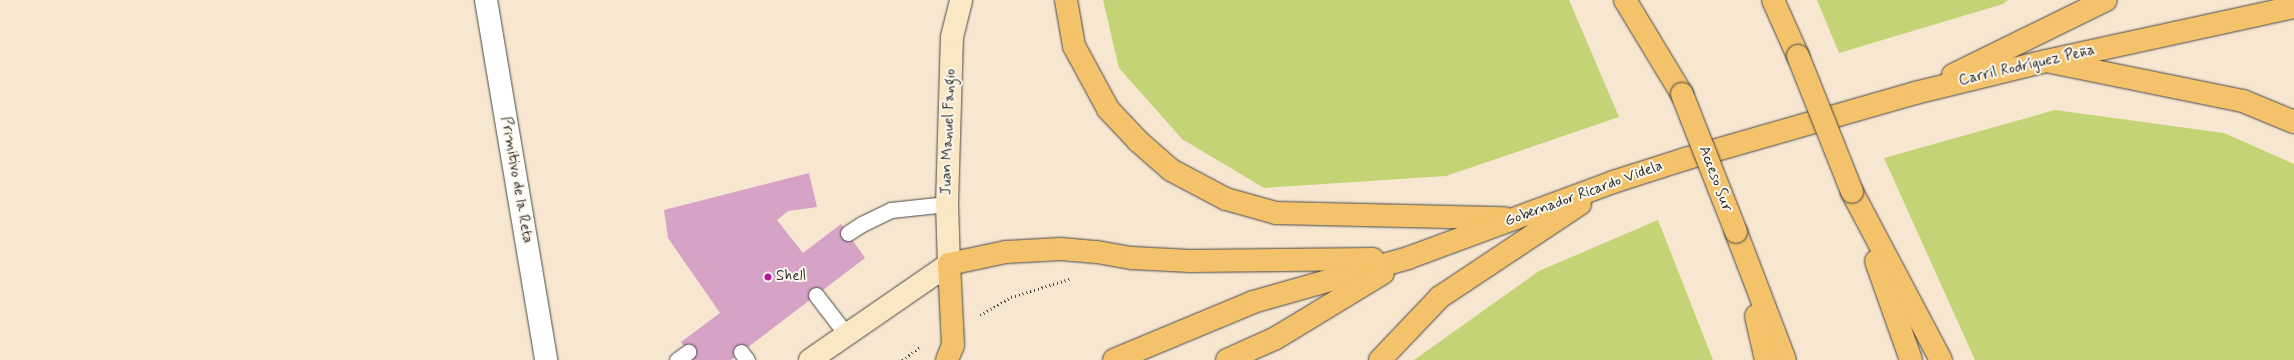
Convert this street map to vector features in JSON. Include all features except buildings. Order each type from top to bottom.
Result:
[{"type":"main road","name":"Juan Manuel Fangio","points":[[949,264],[947,204],[952,37],[961,0]]},
{"type":"main road","points":[[1066,0],[1074,46],[1108,109],[1138,141],[1171,170],[1226,199],[1276,213],[1515,219]]},
{"type":"main road","points":[[1625,0],[1682,94]]},
{"type":"main road","name":"Acceso Sur","points":[[1642,0],[1682,94],[1785,360]]},
{"type":"main road","points":[[1773,0],[1798,56],[1852,192],[1911,360]]},
{"type":"main road","points":[[1780,0],[1798,56]]},
{"type":"main road","points":[[1915,92],[2106,0]]},
{"type":"main road","name":"Carril Rodríguez Peña","points":[[1762,136],[1915,92],[2046,61],[2294,7]]},
{"type":"main road","points":[[2046,61],[2243,101],[2294,122]]},
{"type":"main road","name":"Gobernador Ricardo Videla","points":[[1114,360],[1253,302],[1408,258],[1613,182],[1762,136]]},
{"type":"main road","points":[[1380,360],[1440,297],[1613,182]]},
{"type":"main road","points":[[1852,192],[1941,360]]},
{"type":"main road","points":[[1736,232],[1766,360]]},
{"type":"main road","points":[[810,360],[949,264],[1006,252],[1061,249],[1097,252],[1132,258],[1198,261],[1319,261],[1408,258]]},
{"type":"main road","name":"Gobernador Ricardo Videla","points":[[1227,360],[1276,338],[1408,258]]},
{"type":"main road","points":[[948,360],[952,345],[949,264]]},
{"type":"street","name":"Primitivo de la Reta","points":[[486,0],[546,360]]},
{"type":"lane","points":[[848,233],[862,224],[891,210],[947,204]]},
{"type":"lane","points":[[816,295],[846,334]]},
{"type":"path","points":[[902,360],[928,341],[952,332],[1011,297],[1073,278]]},
{"type":"green space","points":[[1103,0],[1569,0],[1619,117],[1446,176],[1264,188],[1182,139],[1119,68]]},
{"type":"green space","points":[[1817,0],[2008,0],[2003,4],[1839,53]]},
{"type":"green space","points":[[2055,110],[2224,133],[2294,164],[2294,360],[1975,360],[1884,158]]},
{"type":"green space","points":[[1658,220],[1713,360],[1414,360],[1539,271]]},
{"type":"place","name":"Shell","points":[[768,277]]}]
